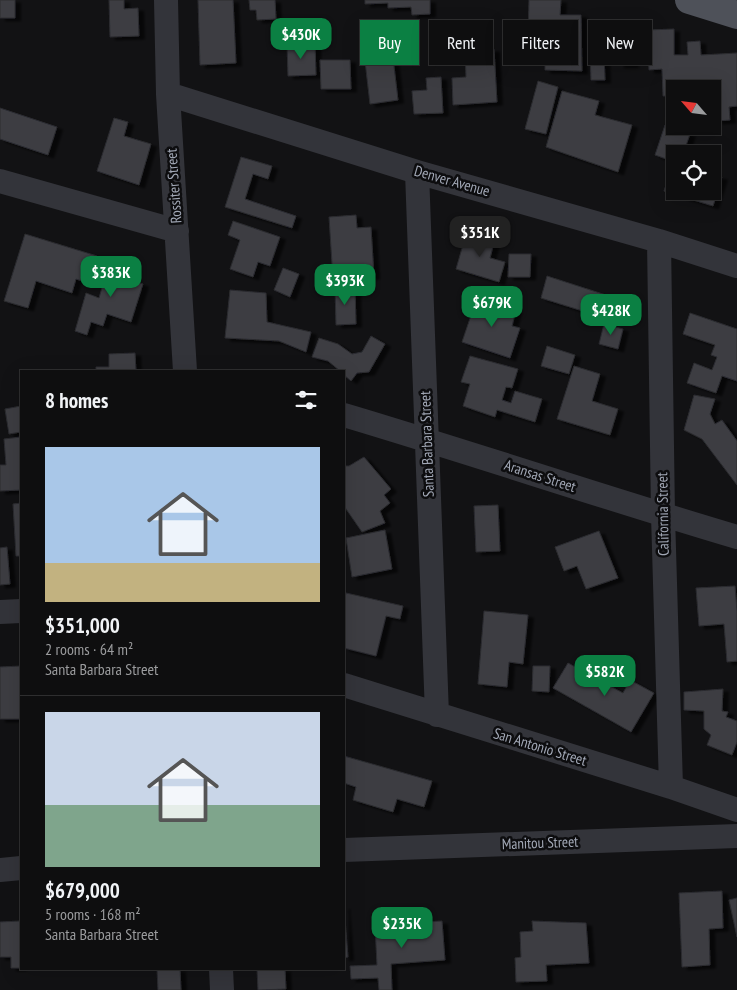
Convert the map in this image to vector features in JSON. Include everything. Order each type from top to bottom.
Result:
[{"type":"main road","points":[[704,2],[737,15]]},
{"type":"street","name":"Rossiter Street","points":[[166,0],[168,94],[188,370]]},
{"type":"street","name":"Denver Avenue","points":[[168,94],[417,172],[659,241],[737,266]]},
{"type":"street","name":"Santa Barbara Street","points":[[417,172],[437,716]]},
{"type":"street","points":[[0,181],[177,231]]},
{"type":"street","name":"California Street","points":[[659,241],[663,515],[671,787]]},
{"type":"street","name":"Aransas Street","points":[[345,415],[737,537]]},
{"type":"street","points":[[0,612],[20,610]]},
{"type":"street","name":"San Antonio Street","points":[[345,685],[437,716],[671,787],[737,810]]},
{"type":"street","name":"Manitou Street","points":[[345,850],[737,836]]},
{"type":"street","points":[[0,870],[20,868]]},
{"type":"street","points":[[221,970],[222,990]]},
{"type":"building","points":[[0,0],[15,0],[15,18],[0,18]]},
{"type":"building","points":[[109,0],[124,0],[124,9],[138,8],[139,36],[110,37]]},
{"type":"building","points":[[198,0],[233,0],[236,63],[200,65]]},
{"type":"building","points":[[249,0],[275,0],[276,19],[257,20],[256,10],[250,10]]},
{"type":"building","points":[[365,0],[430,0],[430,14],[412,15],[411,7],[388,8],[388,3],[365,4]]},
{"type":"building","points":[[529,0],[561,0],[560,15],[581,15],[582,71],[545,70],[545,65],[578,65],[578,20],[528,20]]},
{"type":"building","points":[[674,29],[674,55],[688,55],[687,42],[700,41],[701,55],[737,53],[737,106],[729,107],[730,120],[721,121],[721,80],[666,80],[666,96],[663,96],[662,69],[649,70],[649,65],[652,65],[652,30]]},
{"type":"building","points":[[287,44],[315,44],[316,75],[288,76]]},
{"type":"building","points":[[493,49],[497,102],[453,105],[452,78],[466,77],[466,65],[493,65]]},
{"type":"building","points":[[320,60],[350,60],[351,89],[321,89]]},
{"type":"building","points":[[365,65],[394,65],[398,100],[370,104]]},
{"type":"building","points":[[590,65],[604,65],[605,80],[591,80]]},
{"type":"building","points":[[441,77],[443,113],[414,114],[412,91],[427,90],[426,78]]},
{"type":"building","points":[[538,81],[558,87],[546,134],[525,129]]},
{"type":"building","points":[[562,91],[599,101],[595,115],[632,125],[618,172],[546,147]]},
{"type":"building","points":[[0,108],[57,127],[48,155],[0,139]]},
{"type":"building","points":[[114,118],[128,122],[124,136],[151,144],[139,185],[97,171]]},
{"type":"building","points":[[665,125],[666,135],[690,135],[686,145],[666,145],[666,159],[655,155]]},
{"type":"building","points":[[241,157],[272,166],[268,179],[253,174],[245,199],[296,216],[292,228],[225,207]]},
{"type":"building","points":[[693,200],[715,200],[713,206]]},
{"type":"building","points":[[356,215],[357,228],[371,227],[374,276],[333,279],[329,217]]},
{"type":"building","points":[[233,221],[280,237],[270,266],[258,262],[253,277],[230,269],[240,240],[228,235]]},
{"type":"building","points":[[467,231],[495,239],[490,258],[505,262],[499,282],[456,269]]},
{"type":"building","points":[[25,234],[97,256],[88,283],[76,279],[72,293],[36,281],[28,308],[4,301]]},
{"type":"building","points":[[509,254],[531,254],[530,277],[508,277]]},
{"type":"building","points":[[110,260],[135,268],[131,280],[143,284],[131,322],[107,314],[103,326],[91,322],[87,335],[75,331],[86,293],[99,298]]},
{"type":"building","points":[[283,268],[299,274],[290,297],[274,290]]},
{"type":"building","points":[[547,276],[609,296],[602,317],[541,298]]},
{"type":"building","points":[[335,288],[355,288],[356,324],[336,325]]},
{"type":"building","points":[[230,290],[266,293],[267,322],[311,332],[306,352],[279,341],[225,338]]},
{"type":"building","points":[[478,295],[516,310],[512,326],[520,328],[510,358],[462,342]]},
{"type":"building","points":[[690,313],[737,329],[737,381],[722,376],[716,393],[687,383],[694,363],[712,370],[717,357],[711,355],[715,345],[683,334]]},
{"type":"building","points":[[604,324],[623,329],[618,349],[599,344]]},
{"type":"building","points":[[371,336],[385,344],[369,372],[357,373],[351,381],[345,376],[345,370],[339,370],[328,361],[312,357],[319,338],[338,344],[352,354],[362,352]]},
{"type":"building","points":[[547,346],[575,355],[569,374],[541,366]]},
{"type":"building","points":[[135,353],[136,370],[96,370],[96,367],[109,367],[109,354]]},
{"type":"building","points":[[470,356],[518,369],[512,388],[506,387],[502,400],[511,403],[515,391],[542,399],[535,422],[497,410],[495,417],[463,406],[470,384],[461,382]]},
{"type":"building","points":[[574,366],[600,374],[592,401],[618,409],[610,435],[557,419]]},
{"type":"building","points":[[694,395],[715,399],[710,414],[715,424],[722,420],[737,441],[737,485],[702,439],[684,430]]},
{"type":"building","points":[[20,406],[20,432],[9,434],[5,409]]},
{"type":"building","points":[[20,437],[20,490],[0,491],[0,465],[6,465],[4,439]]},
{"type":"building","points":[[364,457],[391,489],[384,495],[390,503],[380,511],[385,523],[362,532],[345,507],[345,466],[349,466]]},
{"type":"building","points":[[20,503],[20,556],[16,556],[13,504]]},
{"type":"building","points":[[498,505],[500,551],[476,552],[474,506]]},
{"type":"building","points":[[385,530],[392,569],[352,577],[346,538]]},
{"type":"building","points":[[599,531],[618,578],[586,589],[577,566],[564,571],[555,547]]},
{"type":"building","points":[[7,547],[10,584],[0,585],[0,548]]},
{"type":"building","points":[[735,586],[737,661],[727,662],[724,624],[699,626],[696,588]]},
{"type":"building","points":[[346,593],[403,606],[400,619],[386,616],[376,656],[345,648]]},
{"type":"building","points":[[484,611],[528,615],[523,664],[509,662],[507,687],[478,684]]},
{"type":"building","points":[[568,663],[623,693],[630,680],[654,693],[631,732],[553,688]]},
{"type":"building","points":[[20,666],[20,719],[0,719],[0,667]]},
{"type":"building","points":[[533,666],[550,666],[549,692],[532,691]]},
{"type":"building","points":[[723,689],[722,711],[728,712],[726,717],[737,721],[737,742],[732,755],[707,745],[711,735],[704,729],[704,711],[684,710],[684,692]]},
{"type":"building","points":[[345,756],[432,781],[424,807],[397,799],[393,812],[353,800],[356,787],[345,783]]},
{"type":"building","points":[[722,891],[723,928],[709,929],[710,965],[682,967],[679,893]]},
{"type":"building","points":[[737,898],[737,937],[729,900]]},
{"type":"building","points":[[345,919],[348,957],[345,958]]},
{"type":"building","points":[[20,921],[20,968],[11,968],[11,957],[0,957],[0,922]]},
{"type":"building","points":[[442,921],[445,960],[391,964],[392,990],[379,990],[378,978],[351,979],[350,966],[377,965],[375,925]]},
{"type":"building","points":[[532,921],[586,923],[589,963],[546,965],[547,981],[516,982],[515,958],[521,957],[520,932],[533,931]]},
{"type":"building","points":[[157,970],[180,970],[181,990],[158,990]]},
{"type":"building","points":[[257,970],[285,970],[286,989],[258,990]]}]
